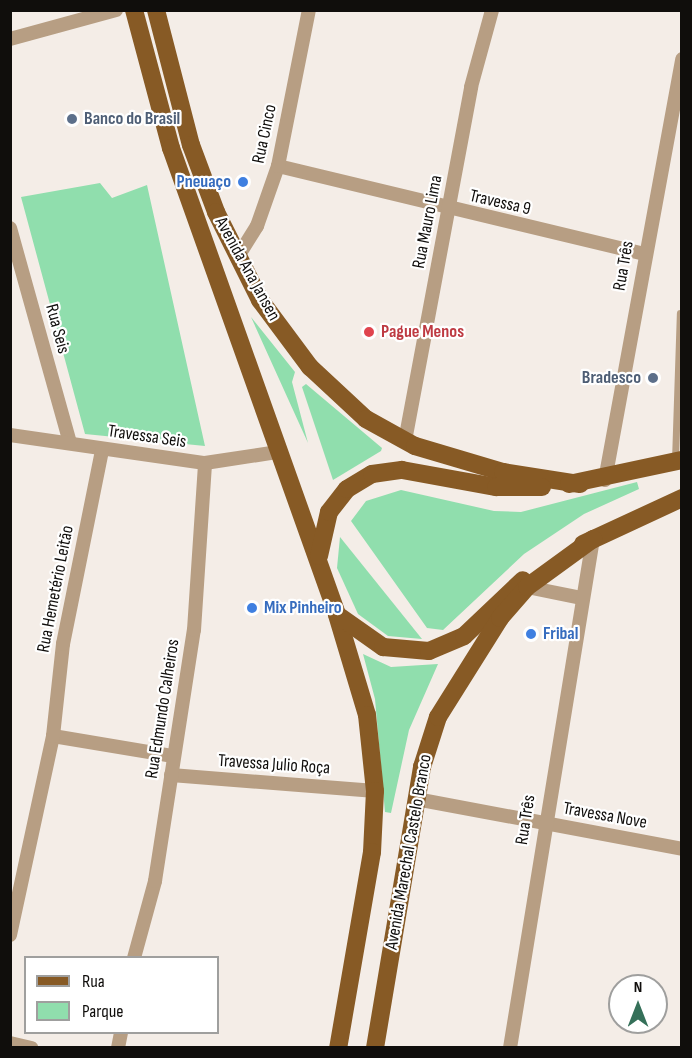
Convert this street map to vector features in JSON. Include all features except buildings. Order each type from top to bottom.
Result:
[{"type":"main road","name":"Avenida Ana Jansen","points":[[135,10],[171,148],[319,563]]},
{"type":"main road","name":"Avenida Ana Jansen","points":[[156,10],[191,145],[237,258],[280,328],[324,382],[366,419],[405,441],[482,467],[580,483]]},
{"type":"main road","points":[[319,563],[320,538],[329,512],[347,489],[372,474],[422,472],[515,488],[605,480],[678,461]]},
{"type":"main road","points":[[337,615],[383,647],[439,649],[464,636],[521,581],[593,539],[681,498]]},
{"type":"main road","name":"Avenida Marechal Castelo Branco","points":[[375,1047],[416,799],[428,742],[461,673],[527,587],[593,539]]},
{"type":"main road","name":"Avenida Marechal Castelo Branco","points":[[319,563],[367,716],[375,791],[372,852],[338,1047]]},
{"type":"street","points":[[10,39],[116,10]]},
{"type":"street","name":"Rua Cinco","points":[[237,258],[257,226],[278,166],[309,10]]},
{"type":"street","name":"Rua Mauro Lima","points":[[405,441],[448,210],[492,10]]},
{"type":"street","name":"Rua Três","points":[[605,480],[681,59]]},
{"type":"street","name":"Travessa 9","points":[[278,166],[448,210],[645,254]]},
{"type":"street","name":"Rua Seis","points":[[10,228],[69,440]]},
{"type":"street","name":"Travessa Seis","points":[[10,435],[69,440],[102,450],[205,463],[279,452]]},
{"type":"street","name":"Rua Hemetério Leitão","points":[[10,935],[53,736],[62,653],[102,450]]},
{"type":"street","name":"Rua Edmundo Calheiros","points":[[134,956],[155,881],[194,630],[205,463]]},
{"type":"street","name":"Rua Três","points":[[510,1047],[544,823],[593,539]]},
{"type":"street","points":[[527,587],[581,598]]},
{"type":"street","points":[[53,736],[173,756]]},
{"type":"street","name":"Travessa Julio Roça","points":[[171,775],[375,791]]},
{"type":"street","name":"Travessa Nove","points":[[416,799],[681,849]]},
{"type":"street","points":[[10,1043],[31,1047]]},
{"type":"lane","points":[[678,461],[680,313]]},
{"type":"green space","points":[[100,183],[112,198],[147,185],[205,446],[85,434],[21,197]]},
{"type":"green space","points":[[251,317],[295,372],[292,382],[308,443]]},
{"type":"green space","points":[[306,384],[382,448],[381,451],[333,480],[302,387]]},
{"type":"green space","points":[[637,482],[639,489],[584,514],[524,554],[443,630],[427,628],[351,521],[366,501],[401,490],[494,511],[521,512]]},
{"type":"green space","points":[[340,537],[422,639],[388,636],[358,614],[337,568]]},
{"type":"green space","points":[[363,654],[391,667],[438,664],[409,730],[391,813],[385,812],[375,699]]},
{"type":"place","name":"Banco do Brasil","points":[[72,119]]},
{"type":"place","name":"Pneuaço","points":[[243,182]]},
{"type":"place","name":"Pague Menos","points":[[369,332]]},
{"type":"place","name":"Bradesco","points":[[653,378]]},
{"type":"place","name":"Mix Pinheiro","points":[[252,608]]},
{"type":"place","name":"Fribal","points":[[531,634]]}]
